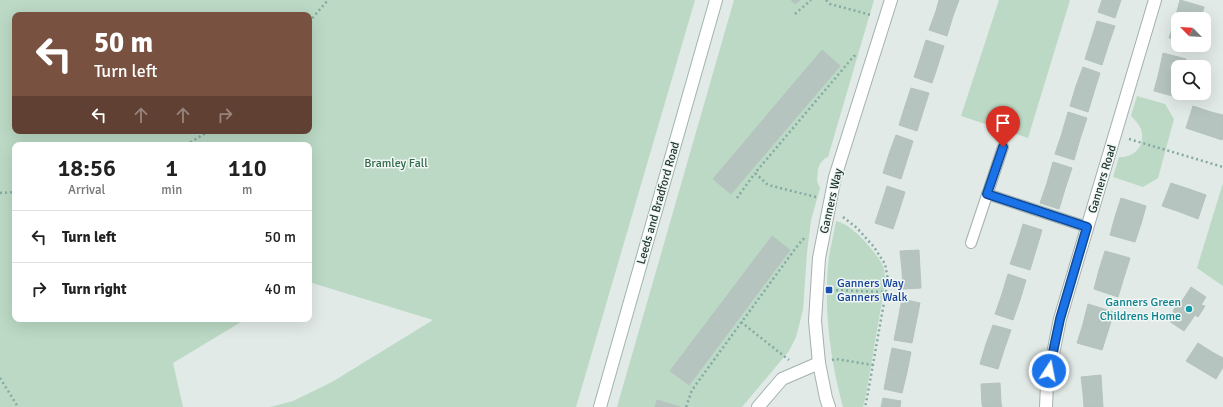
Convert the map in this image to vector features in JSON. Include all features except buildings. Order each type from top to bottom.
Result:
[{"type":"street","name":"Leeds and Bradford Road","points":[[600,407],[716,0]]},
{"type":"street","name":"Ganners Way","points":[[829,407],[819,363],[815,321],[819,258],[835,177],[891,0]]},
{"type":"street","name":"Ganners Road","points":[[1046,407],[1047,384],[1060,319],[1154,0]]},
{"type":"street","points":[[758,407],[782,379],[819,363]]},
{"type":"lane","points":[[971,243],[1003,147]]},
{"type":"lane","points":[[987,194],[1087,227]]},
{"type":"path","points":[[312,19],[328,0]]},
{"type":"path","points":[[795,14],[811,0]]},
{"type":"path","points":[[826,0],[830,4],[885,19]]},
{"type":"path","points":[[191,142],[204,134]]},
{"type":"path","points":[[1115,135],[1223,166]]},
{"type":"path","points":[[736,198],[755,173]]},
{"type":"path","points":[[0,193],[12,192]]},
{"type":"path","points":[[686,407],[692,390],[803,239],[822,242]]},
{"type":"path","points":[[817,289],[886,292]]},
{"type":"path","points":[[741,322],[802,370]]},
{"type":"path","points":[[819,363],[836,359],[873,365]]},
{"type":"path","points":[[0,378],[18,407]]},
{"type":"green space","name":"Bramley Fall","points":[[0,0],[695,0],[576,407],[270,407],[293,401],[332,382],[433,320],[312,283],[312,142],[12,142],[12,322],[241,322],[173,363],[183,407],[0,407]]},
{"type":"green space","points":[[734,0],[874,0],[828,157],[824,159],[818,169],[817,181],[820,188],[811,220],[803,310],[796,337],[789,351],[742,407],[680,407],[657,400],[655,407],[617,407]],"holes":[[[822,51],[840,66],[731,194],[713,179]],[[772,236],[790,250],[688,385],[670,371]]]},
{"type":"green space","points":[[999,0],[1070,0],[1028,138],[961,116]]},
{"type":"green space","points":[[1137,96],[1165,104],[1174,119],[1158,178],[1143,187],[1113,177],[1119,157],[1125,157],[1134,153],[1138,149],[1142,140],[1141,129],[1131,116]]},
{"type":"green space","points":[[1223,183],[1223,286],[1197,268]]},
{"type":"green space","points":[[836,221],[849,227],[862,238],[878,258],[883,266],[885,274],[885,283],[863,407],[843,407],[831,352],[827,314],[827,276]]},
{"type":"place","name":"Ganners Way Ganners Walk","points":[[829,290]]},
{"type":"place","name":"Ganners Green Childrens Home","points":[[1189,309]]},
{"type":"route","points":[[1003,147],[987,194],[1087,227],[1060,319],[1049,371]]}]
